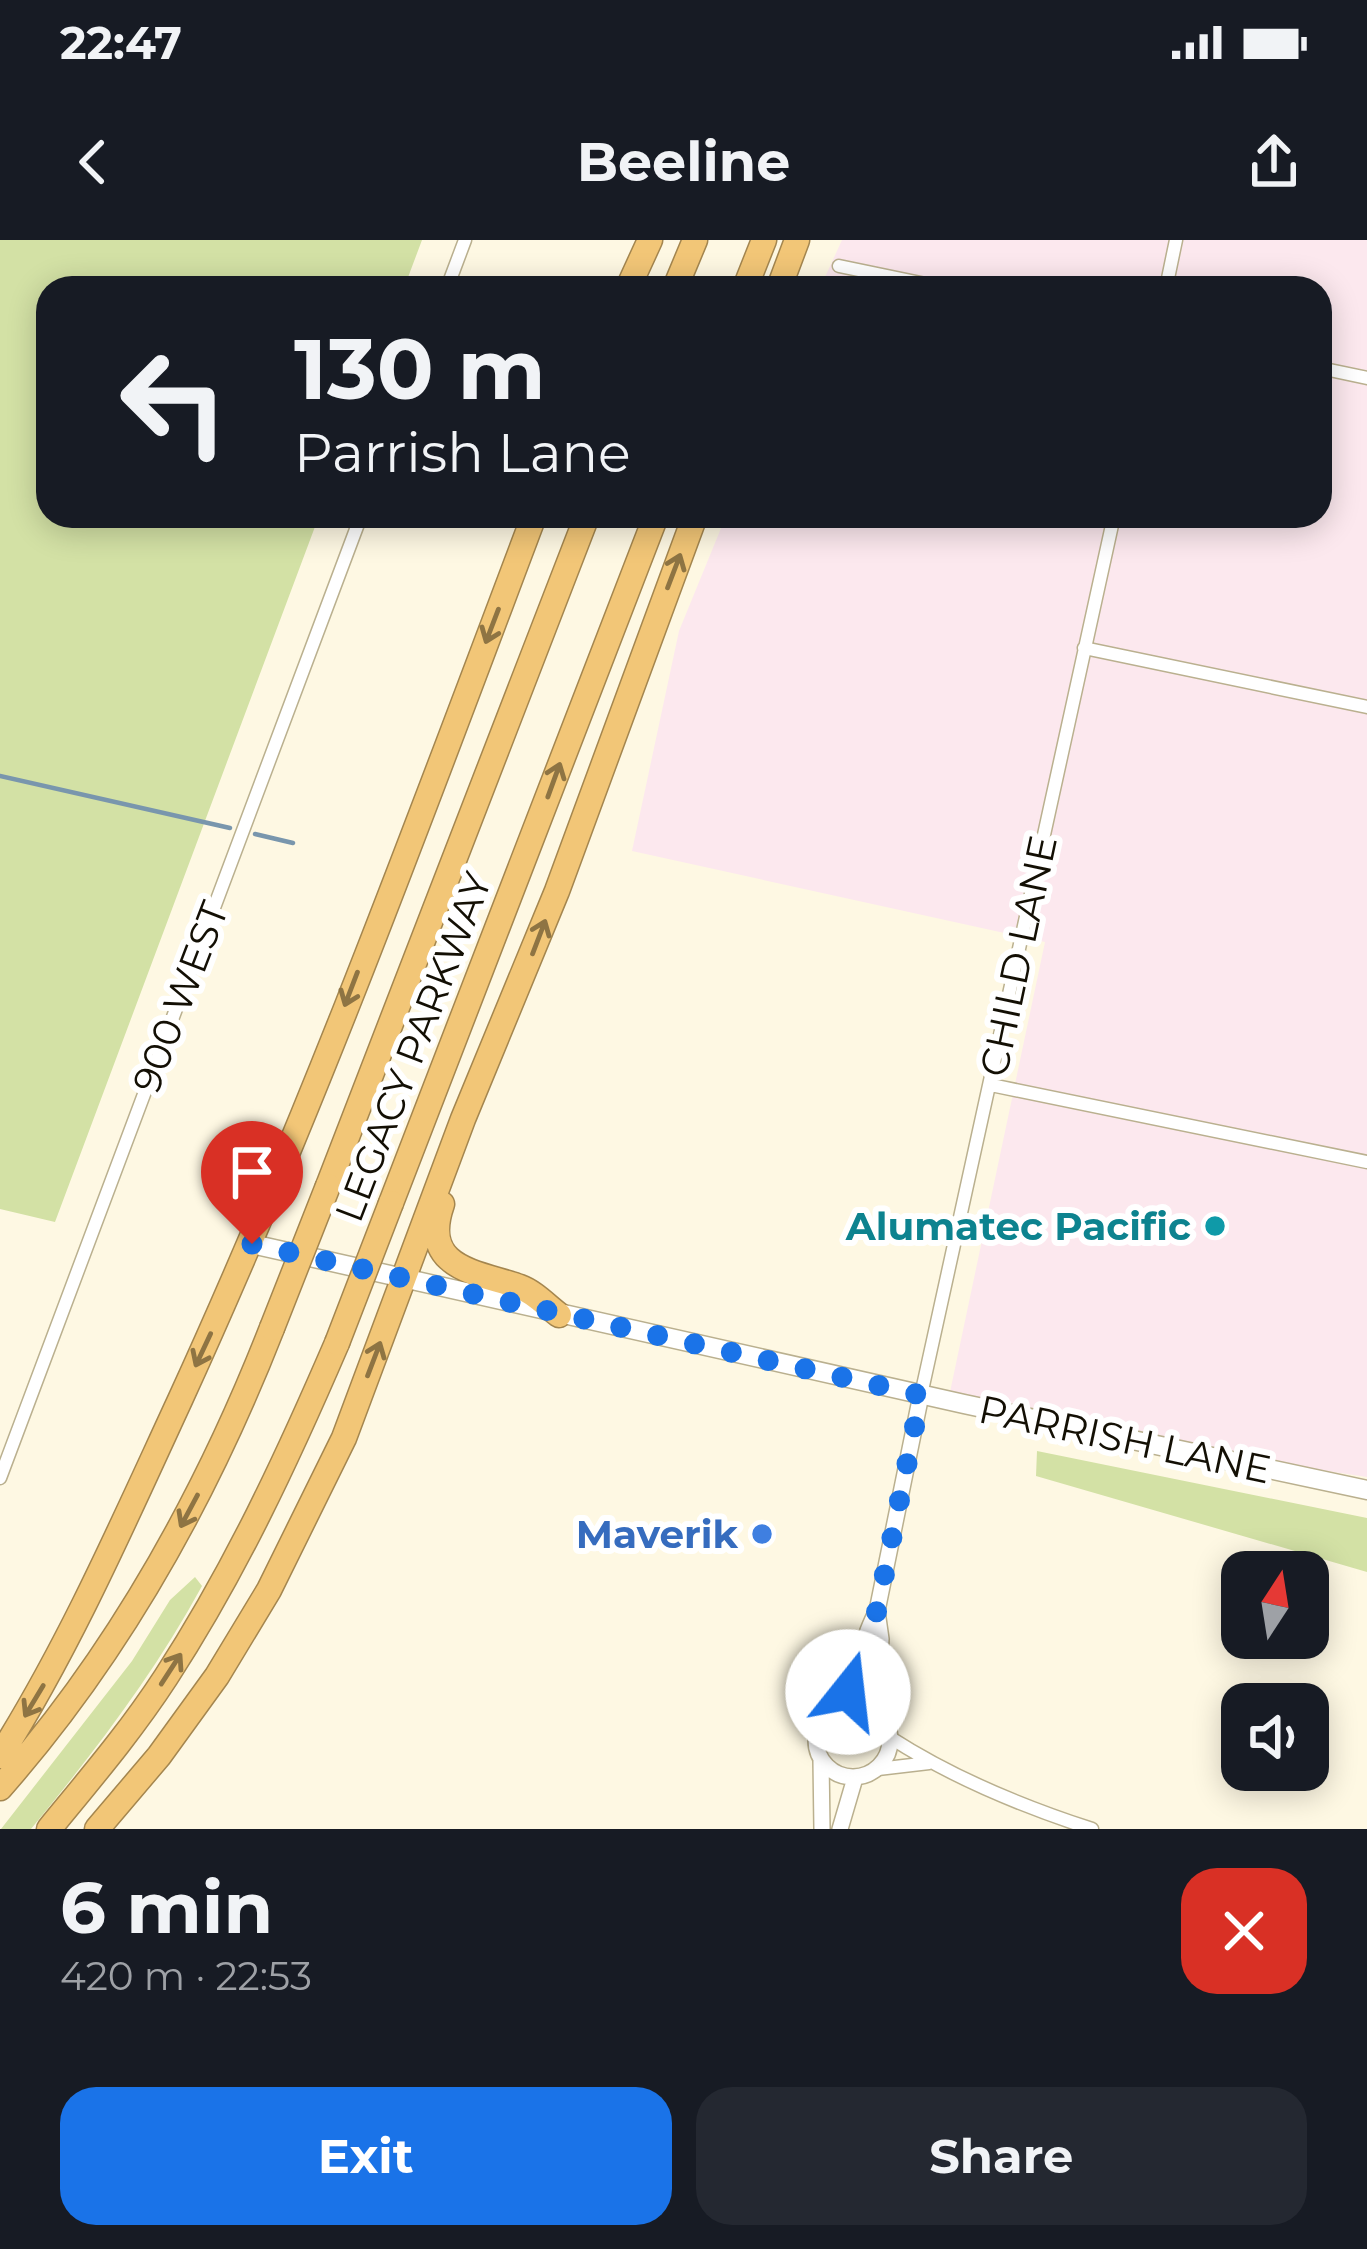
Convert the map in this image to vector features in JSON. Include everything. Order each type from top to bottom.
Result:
[{"type":"highway","points":[[634,276],[650,240]]},
{"type":"highway","points":[[681,276],[695,240]]},
{"type":"highway","points":[[750,276],[764,240]]},
{"type":"highway","points":[[784,276],[797,240]]},
{"type":"highway","points":[[0,1756],[39,1693],[109,1555],[252,1244],[529,528]]},
{"type":"highway","name":"LEGACY PARKWAY","points":[[0,1788],[68,1704],[128,1617],[176,1536],[250,1385],[582,528]]},
{"type":"highway","name":"LEGACY PARKWAY","points":[[50,1829],[121,1742],[205,1615],[276,1483],[337,1343],[651,528]]},
{"type":"highway","points":[[559,1315],[523,1288],[475,1276],[448,1257],[439,1239],[439,1214],[691,528]]},
{"type":"highway","points":[[97,1829],[193,1712],[268,1591],[344,1438],[463,1119],[510,1012]]},
{"type":"highway","points":[[425,1221],[427,1244],[441,1270],[495,1300]]},
{"type":"main road","name":"PARRISH LANE","points":[[252,1244],[1367,1490]]},
{"type":"street","points":[[452,276],[465,240]]},
{"type":"street","points":[[1168,276],[1176,240]]},
{"type":"street","points":[[839,266],[887,276]]},
{"type":"street","points":[[1332,371],[1367,378]]},
{"type":"street","name":"900 WEST","points":[[0,1478],[356,528]]},
{"type":"street","name":"CHILD LANE","points":[[921,1395],[1111,528]]},
{"type":"street","points":[[1084,648],[1367,707]]},
{"type":"street","points":[[991,1085],[1367,1162]]},
{"type":"street","points":[[839,1706],[848,1692],[863,1635],[877,1611],[921,1395]]},
{"type":"street","points":[[877,1611],[881,1639],[878,1712]]},
{"type":"street","points":[[822,1829],[816,1734],[829,1712],[859,1703],[878,1712],[891,1738],[878,1768]]},
{"type":"street","points":[[891,1738],[929,1763],[1028,1807],[1092,1829]]},
{"type":"street","points":[[821,1760],[837,1774],[855,1778],[878,1768],[929,1763]]},
{"type":"street","points":[[840,1829],[855,1778]]},
{"type":"shaded area","points":[[842,240],[1367,240],[1367,1477],[950,1392],[1045,942],[632,851],[679,631],[721,528],[1332,528],[1332,276],[826,276]]},
{"type":"green space","points":[[0,240],[422,240],[408,276],[36,276],[36,528],[315,528],[55,1222],[0,1209]]},
{"type":"green space","points":[[1037,1451],[1367,1518],[1367,1572],[1329,1561],[1329,1551],[1295,1551],[1036,1476]]},
{"type":"green space","points":[[195,1577],[202,1586],[183,1619],[78,1770],[31,1829],[1,1829],[132,1661],[170,1600]]},
{"type":"waterway","points":[[0,776],[230,828]]},
{"type":"waterway","points":[[255,834],[293,843]]},
{"type":"place","name":"Alumatec Pacific","points":[[1215,1226]]},
{"type":"place","name":"Maverik","points":[[762,1534]]},
{"type":"route","points":[[252,1244],[921,1395],[877,1611],[863,1635],[848,1692]]}]
